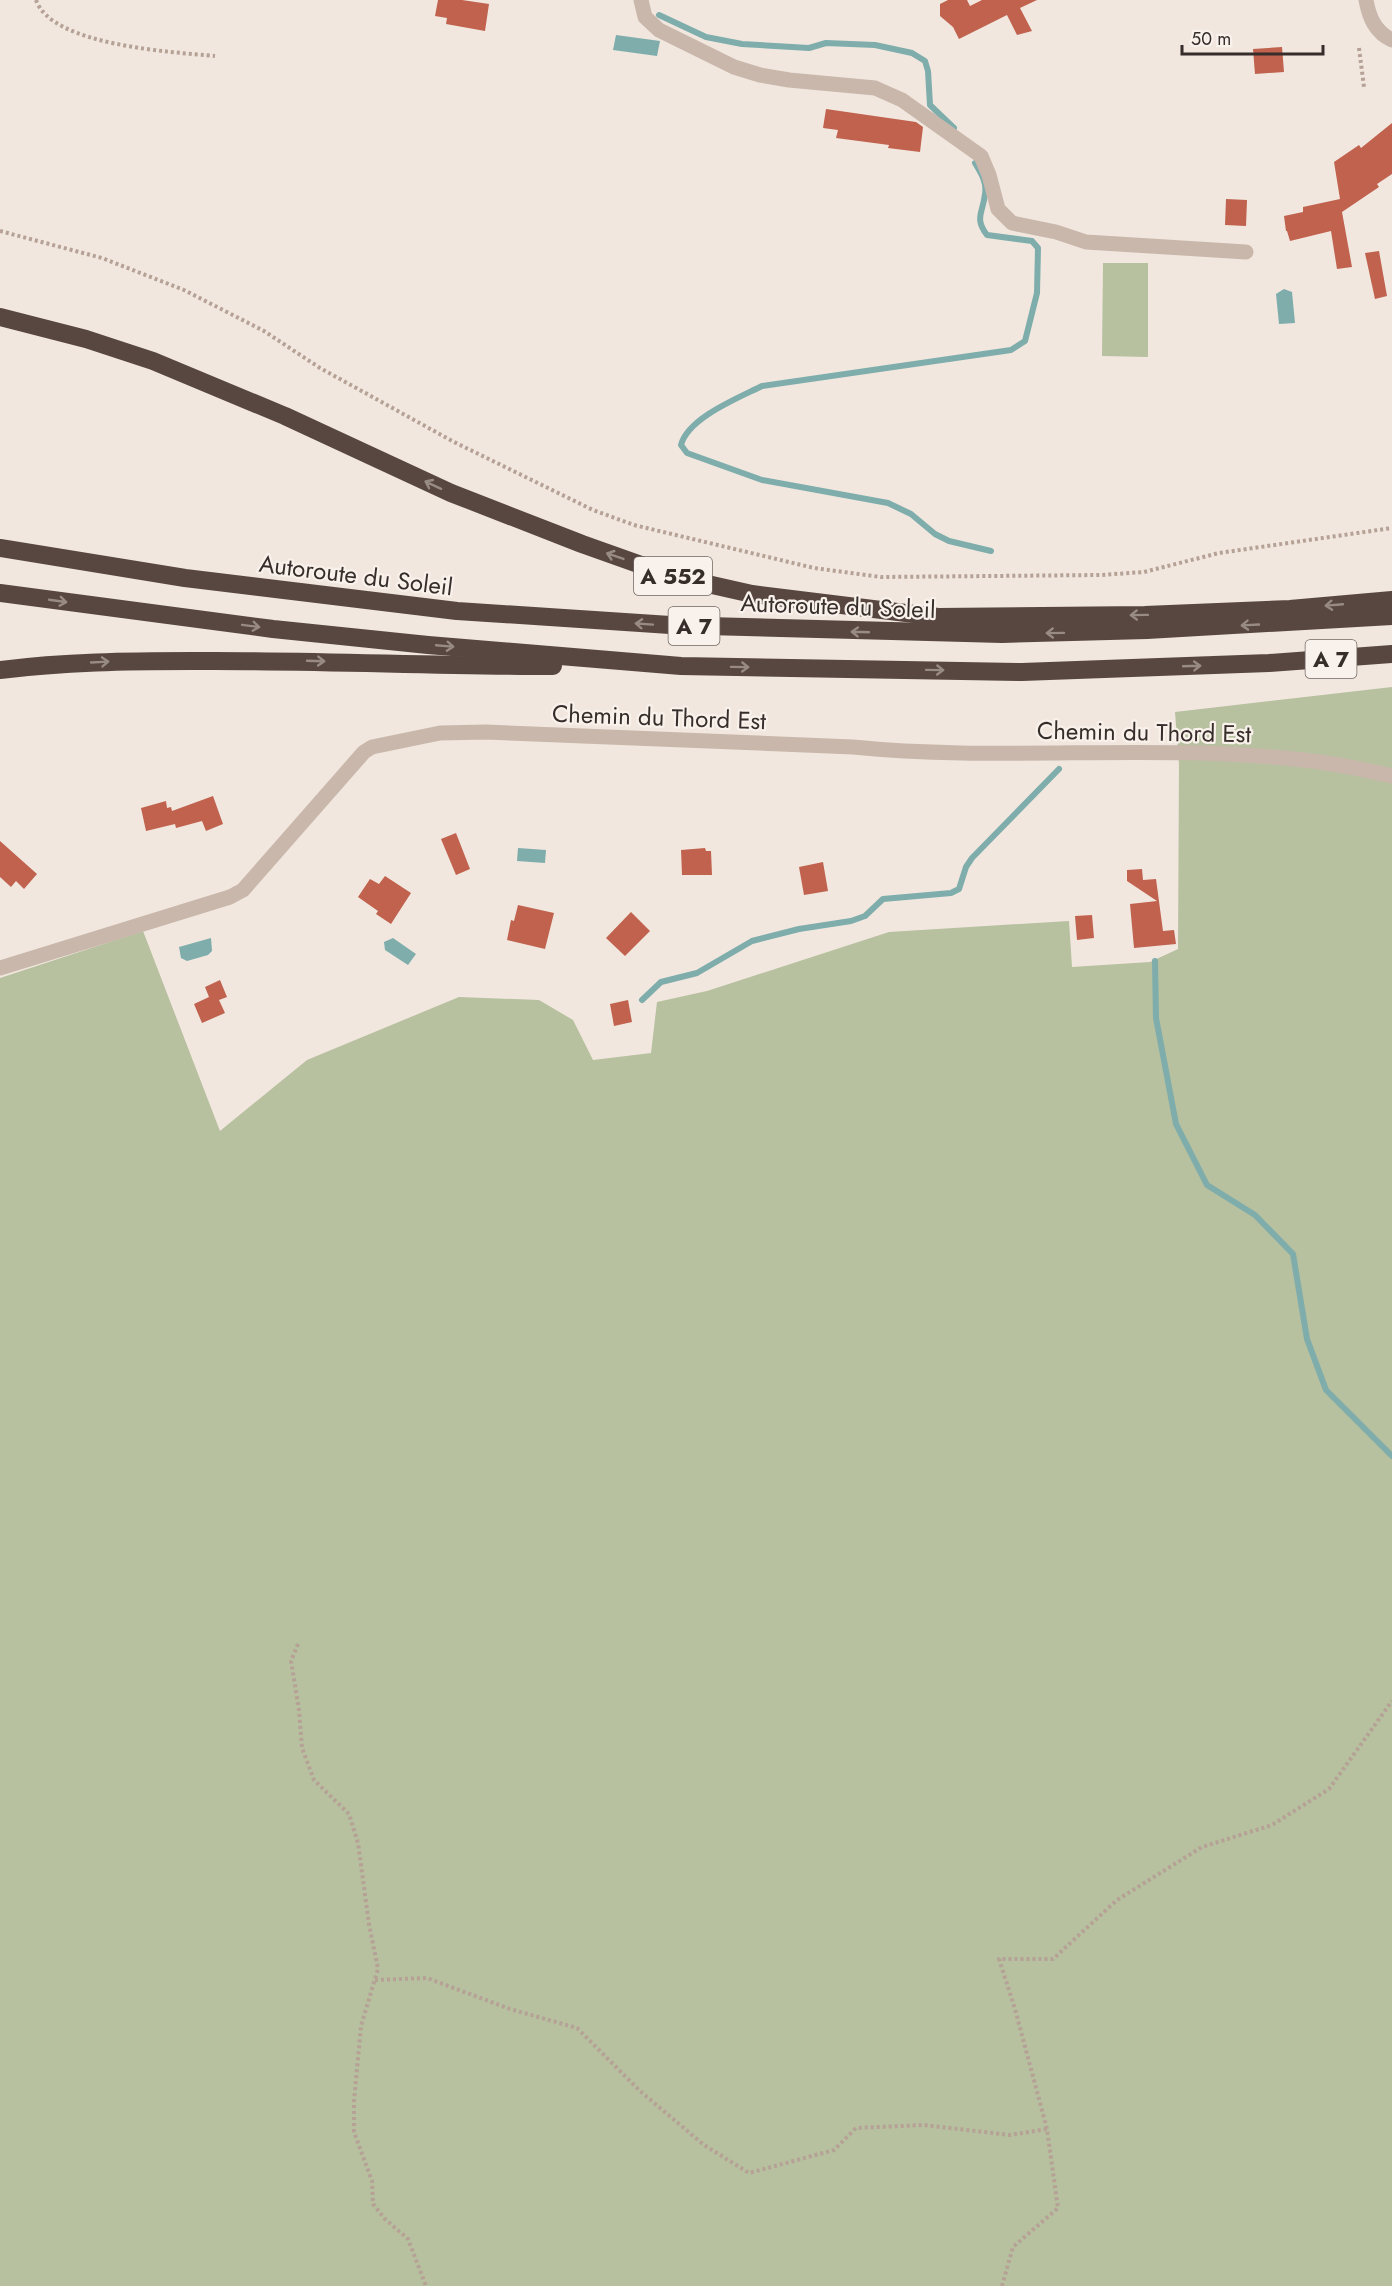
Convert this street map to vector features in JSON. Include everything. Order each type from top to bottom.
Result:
[{"type":"highway","name":"A 552","points":[[0,317],[86,339],[153,361],[285,416],[452,493],[582,544],[672,576],[752,594],[938,617],[1145,615],[1290,609],[1392,600]]},
{"type":"highway","name":"Autoroute du Soleil","points":[[0,548],[185,578],[457,611],[670,626],[1002,634],[1158,630],[1392,616]]},
{"type":"highway","name":"A 7","points":[[0,593],[273,629],[440,646],[681,666],[1022,672],[1269,663],[1392,654]]},
{"type":"highway","points":[[0,670],[116,661],[294,660],[445,666],[681,666]]},
{"type":"street","points":[[641,0],[645,17],[659,30],[734,67],[760,75],[789,80],[875,88],[902,100],[981,156],[989,175],[998,209],[1011,223],[1056,232],[1086,242],[1246,252]]},
{"type":"street","points":[[1366,0],[1368,11],[1377,29],[1392,40]]},
{"type":"street","name":"Chemin du Thord Est","points":[[0,968],[230,897],[243,890],[364,752],[372,747],[440,733],[486,732],[842,746],[911,753],[1171,753],[1302,759],[1392,776]]},
{"type":"path","points":[[36,0],[44,14],[54,23],[69,30],[135,48],[215,56]]},
{"type":"path","points":[[1359,48],[1364,87]]},
{"type":"path","points":[[0,231],[102,258],[184,290],[264,331],[320,368],[453,442],[593,510],[634,525],[814,568],[881,577],[1101,575],[1144,572],[1219,553],[1392,528]]},
{"type":"path","points":[[298,1644],[291,1661],[302,1748],[314,1780],[349,1814],[363,1874],[378,1970],[361,2026],[354,2101],[354,2132],[372,2181],[373,2204],[385,2219],[408,2239],[426,2286]]},
{"type":"path","points":[[1002,2286],[1013,2247],[1058,2208],[1047,2129],[1015,2009],[999,1959],[1053,1959],[1117,1900],[1202,1847],[1272,1825],[1329,1789],[1392,1701]]},
{"type":"path","points":[[375,1980],[427,1978],[510,2009],[577,2028],[639,2091],[704,2145],[749,2173],[834,2150],[856,2128],[924,2125],[1010,2135],[1047,2129]]},
{"type":"green space","points":[[1103,263],[1148,263],[1148,357],[1102,356]]},
{"type":"green space","points":[[1392,687],[1392,2286],[0,2286],[0,978],[143,931],[220,1131],[307,1060],[459,997],[539,1000],[573,1020],[593,1060],[651,1053],[657,1002],[707,991],[889,932],[1069,921],[1072,967],[1150,962],[1178,949],[1179,764],[1175,712]]},
{"type":"water","points":[[616,35],[660,41],[657,56],[613,50]]},
{"type":"water","points":[[1284,289],[1292,292],[1295,323],[1279,324],[1276,294]]},
{"type":"water","points":[[518,848],[546,850],[545,863],[517,861]]},
{"type":"water","points":[[211,938],[212,951],[208,955],[187,961],[181,958],[179,947]]},
{"type":"water","points":[[393,938],[416,954],[408,965],[385,950],[384,942]]},
{"type":"building","points":[[438,0],[462,0],[489,4],[485,31],[446,24],[447,18],[435,16]]},
{"type":"building","points":[[948,0],[967,0],[970,6],[982,0],[1037,0],[1020,8],[1032,31],[1017,35],[1007,15],[959,39],[953,27],[940,16],[940,4]]},
{"type":"building","points":[[1282,47],[1284,72],[1255,74],[1253,49]]},
{"type":"building","points":[[826,109],[916,122],[923,127],[920,152],[888,148],[889,145],[836,138],[838,130],[823,128]]},
{"type":"building","points":[[1392,123],[1392,174],[1377,184],[1379,187],[1342,212],[1352,267],[1337,269],[1331,231],[1290,241],[1284,216],[1303,212],[1303,207],[1340,199],[1334,162],[1359,145],[1361,148]]},
{"type":"building","points":[[1226,199],[1247,200],[1246,226],[1225,225]]},
{"type":"building","points":[[1379,251],[1387,296],[1375,299],[1365,253]]},
{"type":"building","points":[[213,796],[223,824],[206,831],[202,821],[176,828],[175,824],[146,831],[141,808],[166,801],[167,808],[171,807],[172,811]]},
{"type":"building","points":[[456,833],[470,869],[456,875],[441,839]]},
{"type":"building","points":[[0,841],[37,874],[24,889],[16,881],[11,887],[0,877]]},
{"type":"building","points":[[705,848],[706,851],[711,851],[712,875],[682,875],[681,850]]},
{"type":"building","points":[[823,862],[828,891],[804,895],[799,867]]},
{"type":"building","points":[[1142,869],[1143,880],[1156,879],[1163,931],[1174,930],[1176,944],[1134,948],[1130,904],[1157,901],[1127,881],[1127,870]]},
{"type":"building","points":[[385,876],[411,893],[391,924],[376,914],[378,911],[358,897],[370,879],[379,884]]},
{"type":"building","points":[[518,905],[554,913],[545,949],[507,940],[511,920],[514,921]]},
{"type":"building","points":[[631,912],[650,931],[625,956],[606,938]]},
{"type":"building","points":[[1092,915],[1094,938],[1077,940],[1075,916]]},
{"type":"building","points":[[220,980],[227,997],[219,1000],[225,1013],[202,1023],[194,1004],[209,997],[205,987]]},
{"type":"building","points":[[628,1000],[632,1022],[614,1026],[610,1004]]},
{"type":"waterway","points":[[659,15],[706,37],[742,44],[809,48],[826,43],[875,45],[912,53],[925,61],[928,71],[930,105],[954,128]]},
{"type":"waterway","points":[[975,163],[985,186],[980,220],[987,235],[1032,241],[1038,248],[1037,293],[1025,341],[1011,350],[762,386],[703,418],[693,426],[681,445],[687,453],[762,480],[888,503],[911,514],[935,534],[949,541],[991,551]]},
{"type":"waterway","points":[[642,1000],[661,982],[697,973],[752,941],[799,929],[851,921],[865,916],[883,899],[951,893],[959,889],[966,867],[972,858],[1059,769]]},
{"type":"waterway","points":[[1155,961],[1156,1018],[1176,1124],[1207,1185],[1255,1215],[1293,1254],[1307,1339],[1326,1390],[1392,1456]]}]
